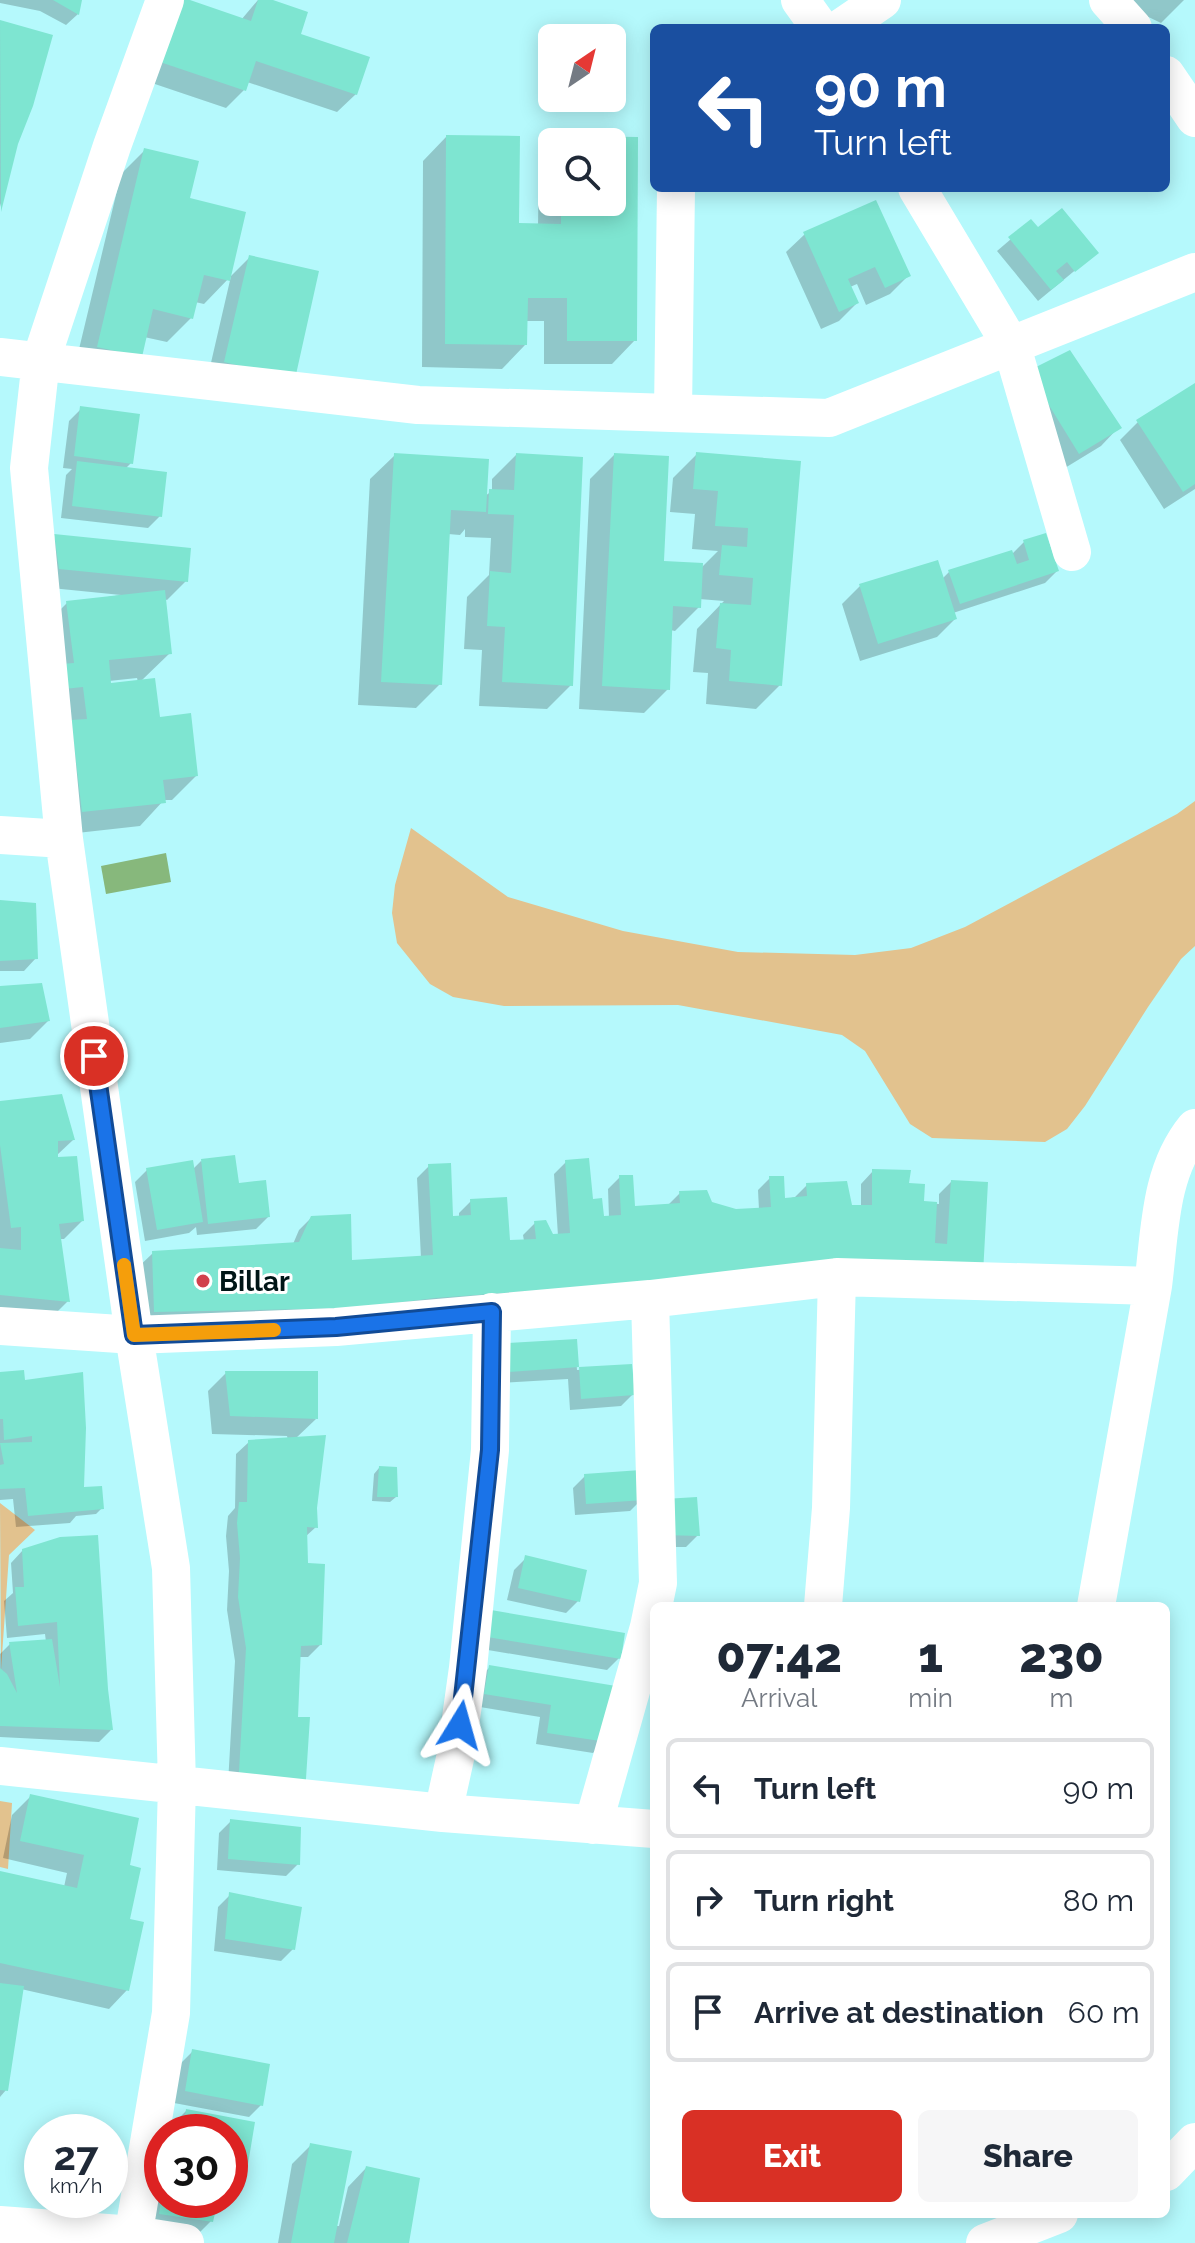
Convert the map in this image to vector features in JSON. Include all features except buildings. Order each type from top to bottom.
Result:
[{"type":"street","points":[[133,2239],[171,2013],[177,1784],[171,1568],[134,1335],[64,839],[29,468],[41,360],[112,146],[165,0]]},
{"type":"street","points":[[800,0],[817,24]]},
{"type":"street","points":[[847,24],[882,0]]},
{"type":"street","points":[[1108,0],[1129,24]]},
{"type":"street","points":[[1170,81],[1195,118]]},
{"type":"street","points":[[673,412],[676,192]]},
{"type":"street","points":[[919,192],[1012,347],[1072,552]]},
{"type":"street","points":[[0,357],[418,405],[829,418],[1012,347],[1190,283]]},
{"type":"street","points":[[0,835],[64,839]]},
{"type":"street","points":[[1097,1602],[1153,1286],[1167,1179],[1195,1128]]},
{"type":"street","points":[[0,1326],[134,1335],[336,1327],[650,1299],[837,1277],[1153,1286]]},
{"type":"street","points":[[823,1602],[831,1508],[837,1277]]},
{"type":"street","points":[[650,1299],[658,1583],[654,1602]]},
{"type":"street","points":[[443,1813],[456,1754],[468,1668],[490,1450],[492,1312]]},
{"type":"street","points":[[593,1825],[650,1622]]},
{"type":"street","points":[[0,1766],[443,1813],[650,1829]]},
{"type":"street","points":[[1170,2168],[1194,2144]]},
{"type":"street","points":[[986,2218],[983,2243],[1049,2218]]},
{"type":"street","points":[[0,2225],[185,2243]]},
{"type":"shaded area","points":[[1195,801],[1195,946],[1181,959],[1148,1007],[1085,1106],[1067,1129],[1045,1142],[932,1138],[910,1124],[865,1051],[842,1035],[678,1005],[504,1006],[453,997],[430,984],[397,943],[392,913],[395,885],[411,828],[508,897],[623,931],[738,952],[855,955],[911,948],[965,927],[1177,814]]},
{"type":"shaded area","points":[[166,853],[171,882],[106,894],[101,866]]},
{"type":"shaded area","points":[[0,1503],[35,1530],[9,1555],[1,1670]]},
{"type":"shaded area","points":[[0,1801],[12,1803],[8,1869],[0,1867]]},
{"type":"slow traffic","points":[[124,1265],[134,1335],[274,1330]]},
{"type":"place","name":"Billar","points":[[203,1281]]},
{"type":"route","points":[[94,1056],[134,1335],[336,1327],[492,1312],[490,1450],[460,1725]]}]
